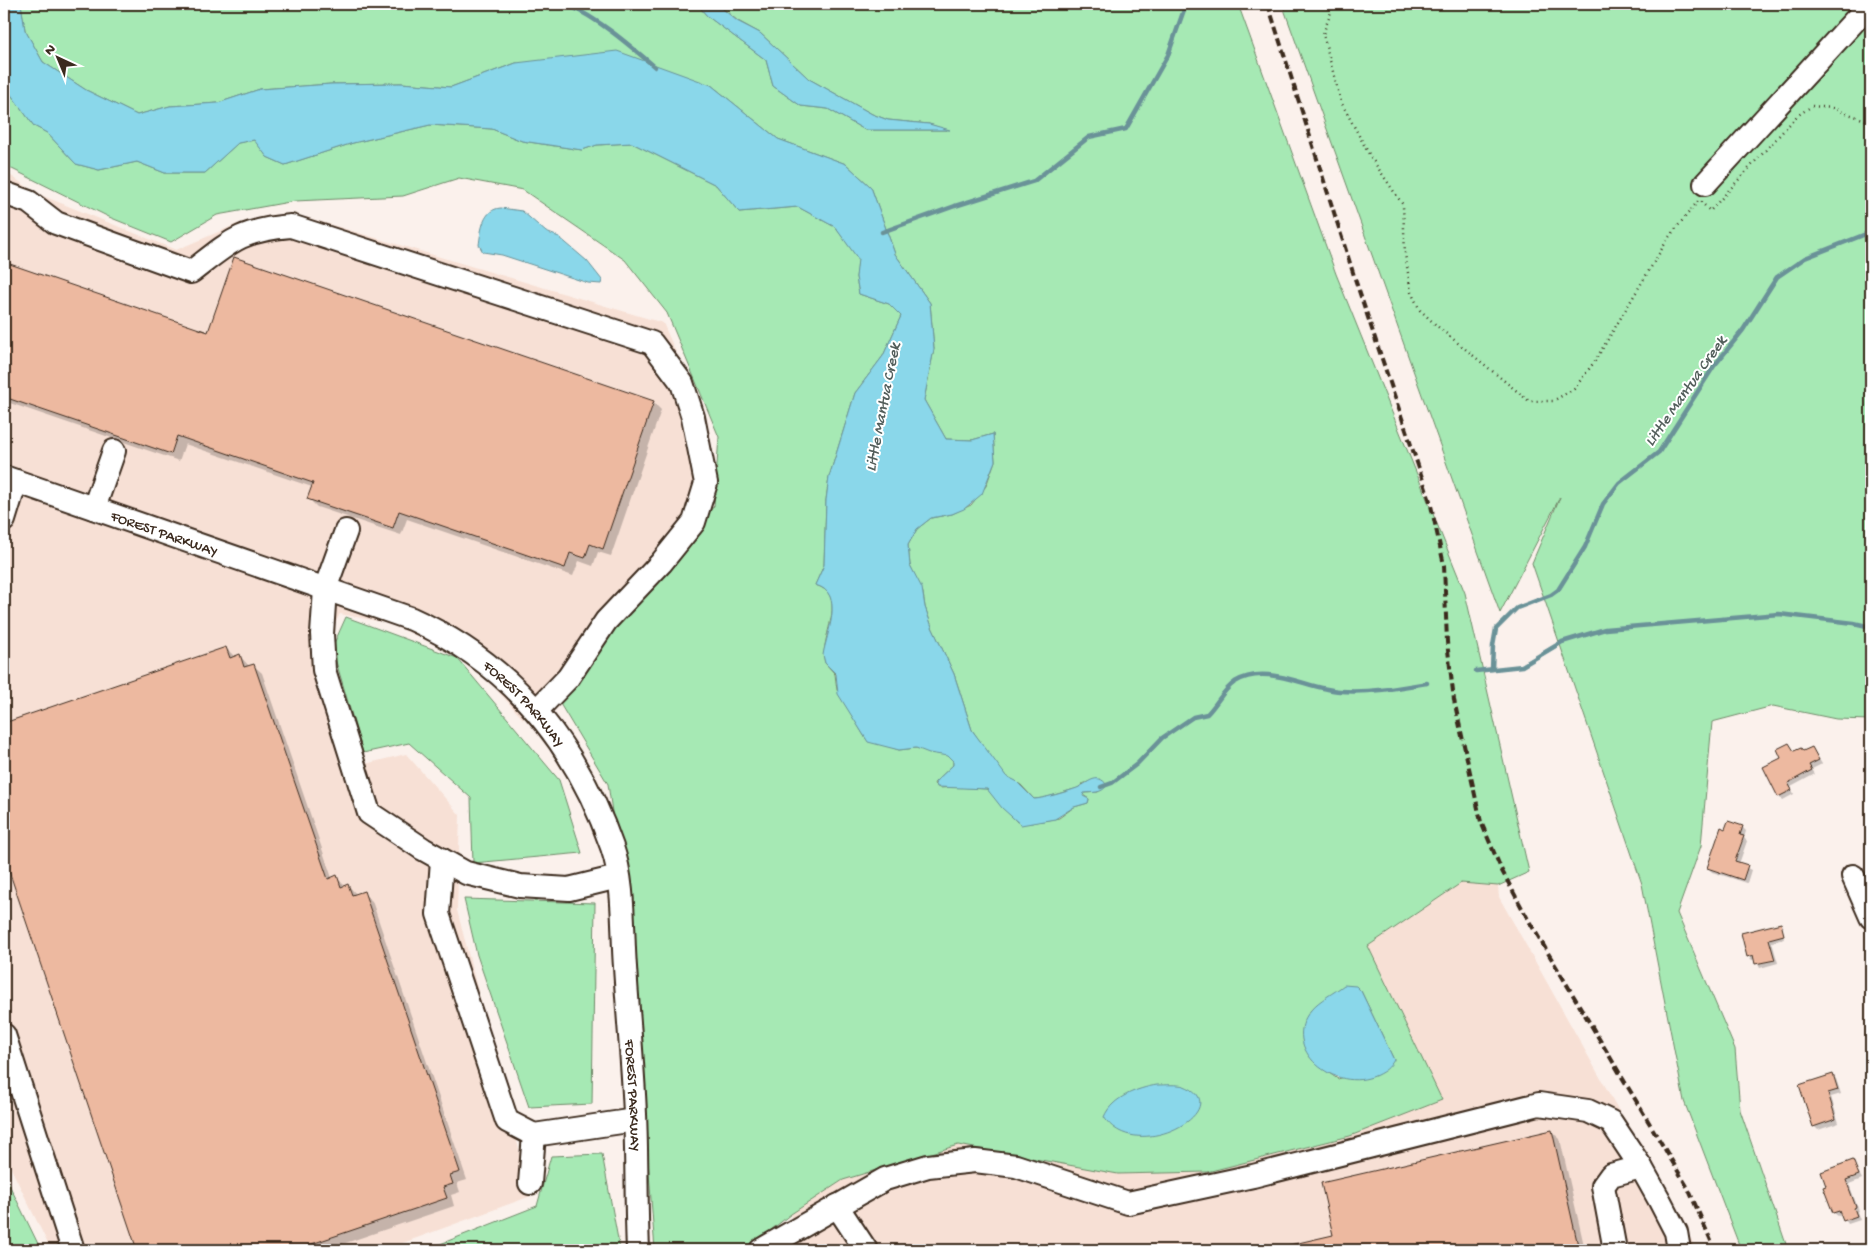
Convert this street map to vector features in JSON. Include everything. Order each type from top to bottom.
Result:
[{"type":"street","points":[[1705,184],[1870,4]]},
{"type":"street","points":[[4,193],[29,202],[56,224],[191,272],[236,237],[264,228],[292,226],[652,343],[682,382],[693,417],[706,484],[694,522],[661,562],[606,621],[568,678],[536,710]]},
{"type":"street","points":[[94,508],[114,450]]},
{"type":"street","points":[[4,520],[10,479]]},
{"type":"street","name":"FOREST PARKWAY","points":[[10,479],[412,619],[437,630],[495,668],[536,710],[567,750],[589,793],[612,848],[622,898],[635,1120],[638,1250]]},
{"type":"street","points":[[346,531],[325,589],[322,634],[324,670],[369,813],[442,860],[466,873],[520,886],[569,889],[618,877]]},
{"type":"street","points":[[442,860],[438,914],[507,1121],[534,1135],[635,1120]]},
{"type":"street","points":[[1853,876],[1871,917]]},
{"type":"street","points":[[4,1035],[73,1250]]},
{"type":"street","points":[[761,1250],[884,1179],[928,1166],[976,1160],[1016,1166],[1128,1203],[1253,1176],[1539,1104],[1588,1111],[1611,1122],[1641,1167],[1676,1232],[1680,1250]]},
{"type":"street","points":[[530,1183],[534,1135]]},
{"type":"street","points":[[1615,1250],[1604,1186],[1611,1175],[1641,1167]]},
{"type":"street","points":[[837,1206],[866,1250]]},
{"type":"path","points":[[1334,4],[1323,34],[1341,102],[1370,156],[1403,204],[1405,254],[1410,292],[1420,310],[1437,326],[1529,401],[1553,401],[1574,388],[1595,361],[1669,237],[1699,200],[1710,211],[1797,116],[1812,106],[1832,108],[1871,122]]},
{"type":"shaded area","points":[[4,171],[36,193],[176,250],[237,224],[305,217],[663,323],[697,400],[706,507],[523,719],[469,659],[388,623],[340,614],[326,641],[365,764],[406,754],[460,815],[457,910],[531,1196],[384,1250],[51,1250],[4,1154]]},
{"type":"shaded area","points":[[1461,883],[1498,886],[1499,897],[1697,1250],[793,1250],[791,1214],[843,1180],[958,1145],[1118,1174],[1207,1172],[1350,1136],[1441,1100],[1368,946]]},
{"type":"green space","points":[[21,4],[697,4],[707,16],[766,60],[773,86],[801,106],[828,109],[865,130],[947,130],[929,124],[888,120],[872,114],[809,79],[760,33],[738,21],[717,4],[1238,4],[1336,274],[1465,593],[1529,872],[1498,886],[1461,883],[1368,946],[1442,1100],[1350,1136],[1207,1172],[1118,1174],[958,1145],[843,1180],[791,1214],[746,1250],[655,1250],[631,943],[608,784],[559,702],[624,616],[714,506],[719,437],[667,313],[625,260],[523,190],[459,178],[403,196],[295,201],[217,215],[171,242],[109,217],[4,165],[4,85],[34,126],[47,133],[76,164],[99,170],[137,162],[165,173],[205,173],[238,143],[255,140],[267,157],[285,165],[353,143],[430,125],[492,129],[522,141],[582,150],[597,145],[632,143],[716,185],[739,212],[798,207],[835,227],[859,259],[856,277],[859,294],[889,304],[901,316],[883,356],[855,393],[829,477],[826,500],[824,565],[815,585],[825,590],[831,598],[831,619],[824,653],[825,663],[835,674],[837,690],[866,739],[899,750],[916,748],[948,756],[953,761],[953,765],[935,782],[934,784],[939,788],[987,789],[1017,822],[1031,823],[1059,818],[1074,807],[1088,803],[1089,799],[1083,795],[1084,793],[1098,792],[1107,785],[1098,779],[1082,784],[1078,788],[1034,799],[1021,785],[1006,776],[999,769],[972,730],[954,674],[932,627],[925,607],[923,593],[910,565],[908,545],[917,529],[931,518],[952,514],[971,505],[986,486],[995,461],[993,434],[972,440],[946,439],[924,400],[934,349],[930,303],[895,254],[871,187],[846,164],[778,139],[711,85],[516,63],[451,87],[401,83],[331,84],[260,89],[218,103],[170,106],[137,115],[86,90],[43,62],[25,30]],"holes":[[[1361,991],[1394,1060],[1338,1079],[1319,1065],[1306,1050],[1303,1032],[1311,1010]]]},
{"type":"green space","points":[[1290,4],[1871,4],[1871,720],[1836,719],[1773,706],[1712,722],[1701,846],[1677,913],[1735,1049],[1740,1110],[1788,1250],[1741,1250],[1684,1101],[1642,884],[1532,563],[1560,497],[1500,613],[1284,9]]},
{"type":"green space","points":[[346,617],[457,658],[559,780],[582,853],[473,863],[471,798],[409,743],[363,753],[332,648]]},
{"type":"green space","points":[[464,899],[595,903],[592,1104],[529,1107],[477,955]]},
{"type":"green space","points":[[602,1154],[620,1250],[425,1250],[537,1206],[551,1156]]},
{"type":"green space","points":[[4,1174],[41,1250],[4,1250]]},
{"type":"water","points":[[4,4],[21,4],[25,30],[43,62],[86,90],[137,115],[170,106],[218,103],[260,89],[331,84],[401,83],[451,87],[516,63],[617,51],[711,85],[778,139],[846,164],[871,187],[895,254],[930,303],[934,349],[924,400],[946,439],[972,440],[993,434],[995,461],[982,494],[964,509],[952,514],[931,518],[917,529],[908,545],[910,565],[922,588],[925,607],[932,627],[954,674],[972,730],[1006,776],[1016,781],[1034,799],[1073,789],[1096,779],[1100,779],[1107,785],[1105,788],[1100,791],[1084,793],[1083,796],[1089,799],[1088,803],[1074,807],[1055,819],[1021,825],[1002,808],[987,789],[937,787],[935,782],[953,765],[953,761],[948,756],[929,753],[916,748],[899,750],[868,742],[838,694],[836,674],[825,663],[823,655],[832,615],[832,605],[830,596],[824,589],[815,585],[824,565],[826,500],[829,477],[855,393],[883,356],[901,316],[889,304],[859,294],[856,277],[858,259],[835,227],[798,207],[739,212],[716,185],[632,143],[597,145],[582,150],[522,141],[492,129],[430,125],[353,143],[285,165],[267,157],[254,140],[238,143],[205,173],[165,173],[137,162],[99,170],[76,164],[47,133],[34,126],[4,85]]},
{"type":"water","points":[[697,4],[717,4],[737,21],[760,33],[809,79],[872,114],[888,120],[929,124],[950,130],[865,130],[828,109],[801,106],[773,86],[766,60],[707,16]]},
{"type":"water","points":[[501,208],[522,211],[546,232],[559,237],[587,261],[602,280],[601,284],[588,283],[502,255],[483,252],[479,245],[484,221],[490,212]]},
{"type":"water","points":[[1344,985],[1356,986],[1361,991],[1394,1060],[1382,1072],[1361,1080],[1344,1079],[1329,1073],[1316,1064],[1307,1053],[1302,1039],[1303,1025],[1314,1006]]},
{"type":"water","points":[[1157,1085],[1184,1086],[1198,1095],[1199,1107],[1191,1118],[1177,1128],[1158,1135],[1138,1136],[1119,1131],[1104,1117],[1119,1099],[1142,1088]]},
{"type":"building","points":[[234,257],[654,401],[603,549],[590,544],[585,558],[570,553],[565,568],[399,511],[393,528],[307,499],[313,483],[177,436],[171,454],[4,397],[4,262],[208,332]]},
{"type":"building","points":[[226,647],[230,658],[240,654],[244,667],[254,664],[328,879],[337,875],[341,887],[348,884],[352,895],[364,891],[460,1172],[450,1175],[453,1184],[443,1187],[447,1198],[294,1250],[137,1250],[4,856],[4,723]]},
{"type":"building","points":[[1789,743],[1794,751],[1801,748],[1803,751],[1812,747],[1819,760],[1809,765],[1812,770],[1788,783],[1792,790],[1778,797],[1763,767],[1781,758],[1777,749]]},
{"type":"building","points":[[1871,768],[1871,784],[1865,781]]},
{"type":"building","points":[[1728,821],[1743,826],[1740,835],[1744,836],[1735,861],[1748,865],[1743,880],[1707,868],[1721,827],[1725,829]]},
{"type":"building","points":[[1781,923],[1784,935],[1769,939],[1775,960],[1755,964],[1753,955],[1747,957],[1741,933]]},
{"type":"building","points":[[1833,1074],[1838,1090],[1828,1093],[1836,1119],[1813,1127],[1799,1085]]},
{"type":"building","points":[[1552,1130],[1579,1250],[1268,1250],[1333,1235],[1321,1183]]},
{"type":"building","points":[[1853,1160],[1859,1175],[1846,1180],[1856,1207],[1854,1208],[1857,1216],[1843,1221],[1839,1211],[1833,1213],[1823,1187],[1826,1186],[1821,1172]]},
{"type":"waterway","name":"Little Mantua Creek","points":[[566,4],[601,24],[655,67]]},
{"type":"waterway","points":[[882,232],[1034,181],[1089,137],[1126,129],[1168,55],[1186,4]]},
{"type":"waterway","name":"Little Mantua Creek","points":[[1492,669],[1496,629],[1517,608],[1551,595],[1558,590],[1585,547],[1603,504],[1619,483],[1659,452],[1714,366],[1743,330],[1777,277],[1805,258],[1871,232]]},
{"type":"waterway","points":[[1476,671],[1522,666],[1562,642],[1605,629],[1779,614],[1854,623],[1871,627]]},
{"type":"waterway","name":"Little Mantua Creek","points":[[1101,787],[1112,783],[1137,764],[1162,738],[1193,717],[1207,714],[1231,685],[1247,677],[1260,675],[1274,676],[1340,691],[1384,690],[1427,683]]},
{"type":"railway","points":[[1268,4],[1356,282],[1430,501],[1444,565],[1447,642],[1454,700],[1481,822],[1502,871],[1529,921],[1688,1188],[1715,1250]]}]
